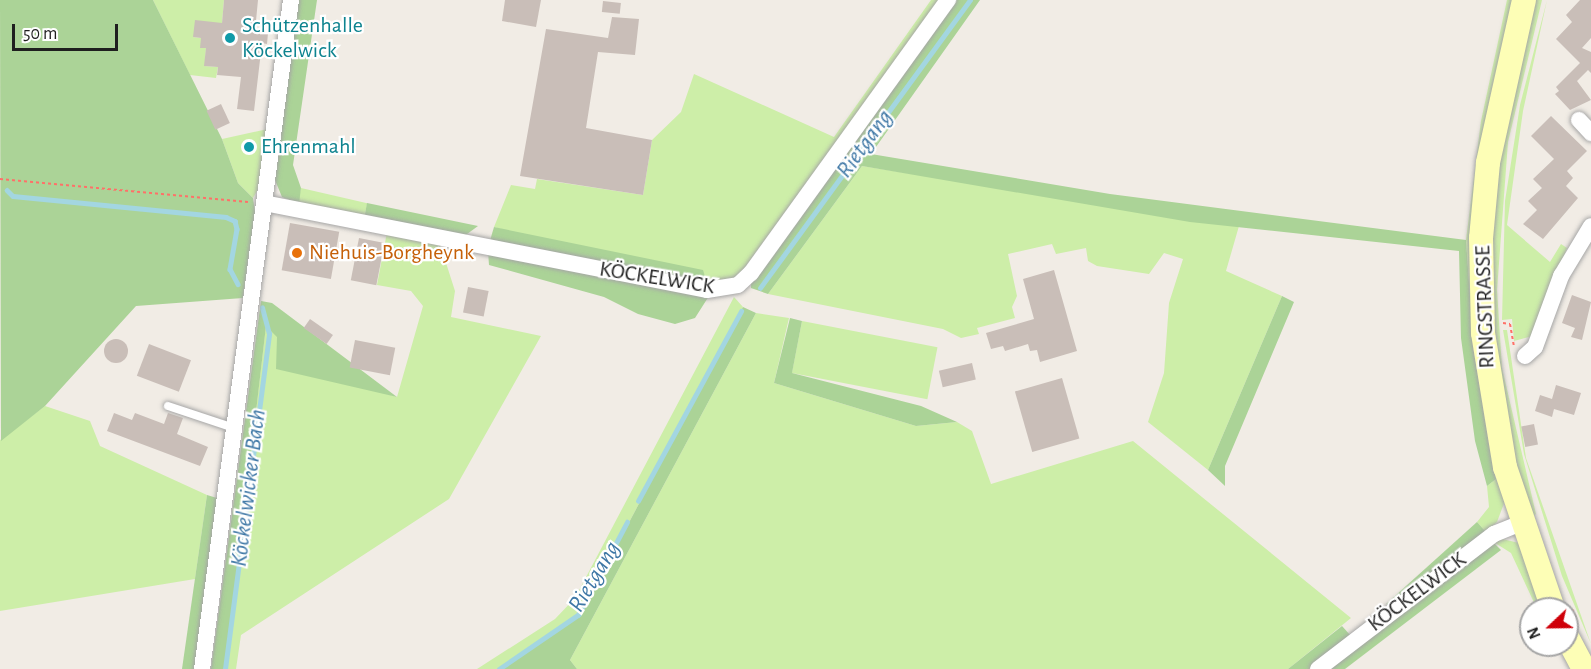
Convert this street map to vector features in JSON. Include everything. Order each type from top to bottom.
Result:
[{"type":"main road","name":"RINGSTRASSE","points":[[1524,0],[1488,163],[1481,290],[1488,384],[1521,523],[1549,597]]},
{"type":"street","points":[[201,669],[291,0]]},
{"type":"street","name":"KÖCKELWICK","points":[[264,203],[707,290],[738,285],[751,273],[948,0]]},
{"type":"street","points":[[1579,120],[1591,132]]},
{"type":"street","points":[[1525,356],[1535,347],[1561,276],[1591,226]]},
{"type":"street","name":"KÖCKELWICK","points":[[1318,669],[1494,534],[1521,523]]},
{"type":"lane","points":[[168,406],[234,428]]},
{"type":"path","points":[[0,179],[264,203]]},
{"type":"path","points":[[1500,312],[1500,323]]},
{"type":"green space","points":[[0,0],[153,0],[222,139],[238,183],[253,198],[255,212],[243,298],[136,306],[45,406],[1,441]]},
{"type":"green space","points":[[153,0],[224,0],[222,23],[193,37],[201,38],[206,48],[205,66],[218,67],[216,78],[190,75]]},
{"type":"green space","points":[[298,0],[317,0],[293,165],[301,188],[299,204],[282,197],[275,180]]},
{"type":"green space","points":[[931,0],[940,0],[735,281],[708,286],[494,227],[511,185],[535,189],[537,179],[643,195],[652,140],[681,112],[694,74],[834,137]]},
{"type":"green space","points":[[950,0],[980,0],[871,154],[1110,194],[1466,240],[1474,352],[1496,479],[1487,486],[1475,441],[1461,338],[1459,251],[1190,222],[862,166],[768,294],[751,288],[751,281]]},
{"type":"green space","points":[[1507,0],[1516,0],[1475,210],[1506,498],[1497,522],[1486,532],[1477,522],[1489,507],[1487,486],[1496,479],[1474,352],[1466,240],[1481,121]]},
{"type":"green space","points":[[1532,0],[1542,0],[1508,142],[1497,290],[1502,368],[1536,514],[1531,518],[1497,392],[1490,214]]},
{"type":"green space","points":[[1547,0],[1523,111],[1507,225],[1550,262],[1561,244],[1567,248],[1533,336],[1514,341],[1512,319],[1502,320],[1505,201],[1520,105]]},
{"type":"green space","points":[[268,129],[260,186],[253,198],[238,183],[222,139]]},
{"type":"green space","points":[[862,166],[1239,226],[1226,271],[1282,296],[1208,470],[1148,422],[1164,373],[1169,303],[1183,259],[1164,253],[1149,274],[1097,266],[1088,261],[1086,248],[1056,254],[1052,244],[1008,254],[1017,296],[1012,307],[1015,318],[977,328],[979,334],[961,338],[943,329],[768,294]]},
{"type":"green space","points":[[301,188],[367,203],[364,219],[297,204]]},
{"type":"green space","points":[[367,203],[478,226],[463,237],[364,219]]},
{"type":"green space","points":[[494,227],[703,270],[708,286],[489,244]]},
{"type":"green space","points":[[387,232],[440,244],[455,291],[451,317],[541,336],[449,499],[241,635],[236,669],[226,669],[266,325],[343,381],[397,397],[423,306],[411,291],[377,285]]},
{"type":"green space","points":[[488,251],[709,296],[695,318],[675,324],[638,314],[604,297],[489,265]]},
{"type":"green space","points":[[1282,296],[1294,302],[1225,466],[1225,486],[1208,470]]},
{"type":"green space","points":[[734,297],[743,307],[579,617],[499,669],[477,669],[555,619],[575,598]]},
{"type":"green space","points":[[261,301],[272,303],[397,397],[276,369],[277,337],[266,326],[226,669],[211,669]]},
{"type":"green space","points":[[743,307],[756,313],[570,660],[577,669],[499,669],[579,617]]},
{"type":"green space","points":[[756,313],[789,318],[774,383],[916,426],[957,422],[972,431],[991,484],[1133,441],[1351,618],[1288,669],[577,669],[570,660]]},
{"type":"green space","points":[[790,318],[802,321],[792,373],[921,406],[957,422],[916,426],[774,383]]},
{"type":"green space","points":[[802,321],[937,347],[927,399],[792,373]]},
{"type":"green space","points":[[1503,330],[1507,330],[1526,458],[1575,597],[1571,597],[1562,576],[1524,454]]},
{"type":"green space","points":[[45,406],[90,421],[100,446],[207,495],[195,579],[0,611],[0,440]]},
{"type":"green space","points":[[207,495],[217,498],[195,669],[182,669]]},
{"type":"green space","points":[[1477,522],[1486,532],[1395,613],[1386,604]]},
{"type":"green space","points":[[1498,538],[1519,543],[1540,597],[1531,597],[1511,553],[1492,541]]},
{"type":"green space","points":[[1492,541],[1501,550],[1345,669],[1327,669]]},
{"type":"green space","points":[[1579,610],[1591,644],[1579,616]]},
{"type":"green space","points":[[1342,626],[1351,636],[1309,669],[1288,669]]},
{"type":"building","name":"Schützenhalle Köckelwick","points":[[224,0],[258,0],[255,31],[268,33],[267,44],[262,43],[254,111],[237,109],[241,77],[217,75],[218,67],[204,66],[206,48],[200,48],[201,38],[193,37],[195,20],[222,23]]},
{"type":"building","points":[[505,0],[541,0],[536,27],[502,21]]},
{"type":"building","points":[[1580,0],[1591,0],[1591,38],[1582,48],[1591,52],[1591,73],[1588,70],[1577,81],[1591,100],[1570,110],[1555,94],[1559,91],[1556,87],[1580,63],[1556,39],[1572,22],[1566,15]]},
{"type":"building","points":[[603,1],[621,3],[620,14],[602,12]]},
{"type":"building","points":[[612,17],[639,19],[635,55],[598,52],[586,128],[652,140],[643,195],[520,176],[546,29],[608,38]]},
{"type":"building","points":[[221,104],[230,123],[215,130],[206,111]]},
{"type":"building","points":[[1551,116],[1587,151],[1567,171],[1573,178],[1566,186],[1578,198],[1543,239],[1523,224],[1537,210],[1528,201],[1542,188],[1533,179],[1554,159],[1531,136]]},
{"type":"building","points":[[290,223],[339,232],[331,279],[282,270]]},
{"type":"building","points":[[359,238],[385,243],[376,285],[351,280]]},
{"type":"building","points":[[1054,270],[1077,351],[1040,362],[1037,350],[1030,351],[1028,344],[1005,351],[1003,346],[991,349],[986,333],[1034,319],[1023,279]]},
{"type":"building","points":[[468,287],[489,291],[484,317],[463,313]]},
{"type":"building","points":[[1572,295],[1591,302],[1582,340],[1571,337],[1575,328],[1562,323]]},
{"type":"building","points":[[310,319],[333,335],[327,344],[304,328]]},
{"type":"building","points":[[116,339],[124,343],[128,351],[124,359],[116,363],[108,359],[104,351],[108,343]]},
{"type":"building","points":[[355,340],[395,348],[390,375],[350,367]]},
{"type":"building","points":[[149,344],[191,360],[179,392],[137,376]]},
{"type":"building","points":[[972,363],[976,380],[943,387],[939,371]]},
{"type":"building","points":[[1062,378],[1079,439],[1032,452],[1015,392]]},
{"type":"building","points":[[1556,385],[1581,393],[1574,415],[1554,409],[1552,417],[1535,411],[1540,395],[1552,399]]},
{"type":"building","points":[[114,413],[132,420],[135,413],[164,424],[168,413],[183,418],[177,434],[208,447],[200,466],[107,431]]},
{"type":"building","points":[[1534,424],[1538,445],[1525,447],[1521,426]]},
{"type":"waterway","name":"Rietgang","points":[[760,288],[970,0]]},
{"type":"waterway","name":"Köckelwicker Bach","points":[[7,190],[13,196],[226,217],[235,221],[237,229],[230,269],[238,284]]},
{"type":"waterway","name":"Köckelwicker Bach","points":[[225,669],[269,334],[262,308]]},
{"type":"waterway","name":"Rietgang","points":[[638,501],[741,311]]},
{"type":"waterway","name":"Rietgang","points":[[499,669],[578,615],[627,522]]},
{"type":"place","name":"Schützenhalle Köckelwick","points":[[230,38]]},
{"type":"place","name":"Ehrenmahl","points":[[249,147]]},
{"type":"place","name":"Niehuis-Borgheynk","points":[[297,253]]}]
